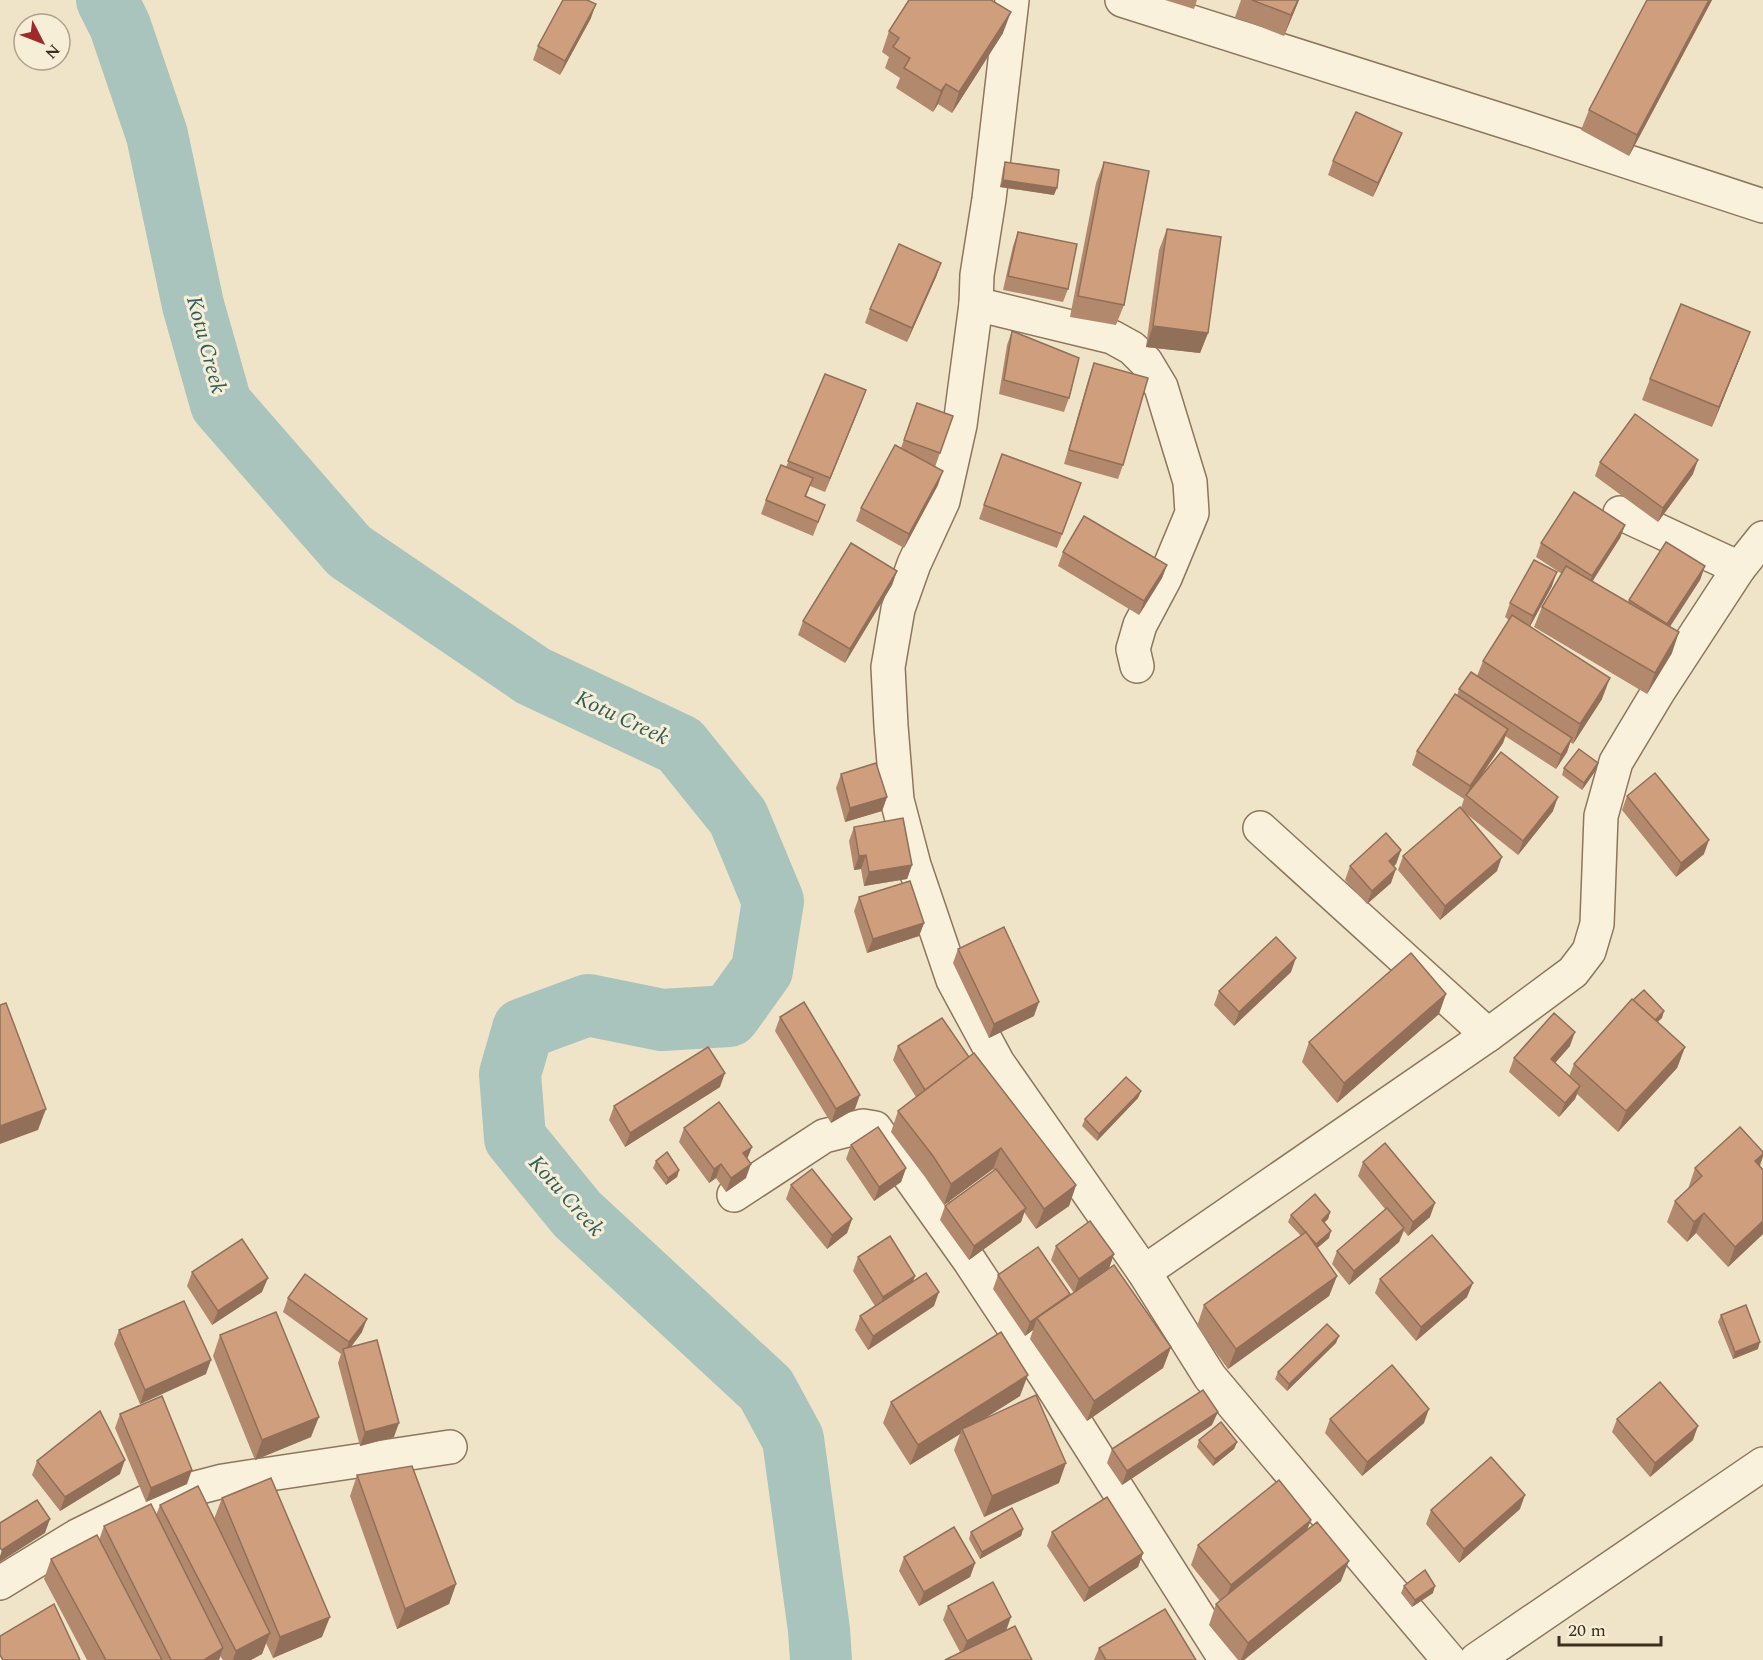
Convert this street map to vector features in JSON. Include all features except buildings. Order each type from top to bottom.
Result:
[{"type":"street","points":[[1012,0],[990,200],[977,275],[976,304],[960,424],[943,501],[914,564],[898,609],[888,667],[897,800],[914,865],[953,980],[998,1063],[1144,1272],[1210,1377],[1449,1660]]},
{"type":"street","points":[[1122,0],[1763,206]]},
{"type":"street","points":[[976,304],[1112,337],[1132,348],[1146,362],[1161,387],[1190,482],[1192,513],[1165,578],[1140,625],[1133,649],[1137,666]]},
{"type":"street","points":[[1620,513],[1739,568]]},
{"type":"street","points":[[1144,1272],[1488,1035],[1573,972],[1589,951],[1597,924],[1601,816],[1616,762],[1658,692],[1739,568],[1763,538]]},
{"type":"street","points":[[1260,828],[1488,1035]]},
{"type":"street","points":[[734,1195],[824,1136],[863,1126],[875,1128],[969,1260],[1226,1660]]},
{"type":"street","points":[[0,1583],[77,1536],[150,1500],[223,1481],[450,1447]]},
{"type":"street","points":[[1476,1660],[1763,1464]]},
{"type":"waterway","name":"Kotu Creek","points":[[107,0],[120,26],[157,135],[193,305],[221,404],[349,551],[533,676],[680,745],[738,817],[773,901],[762,970],[729,1016],[662,1020],[588,1005],[523,1029],[510,1074],[515,1138],[577,1214],[766,1389],[793,1439],[821,1660]]}]
